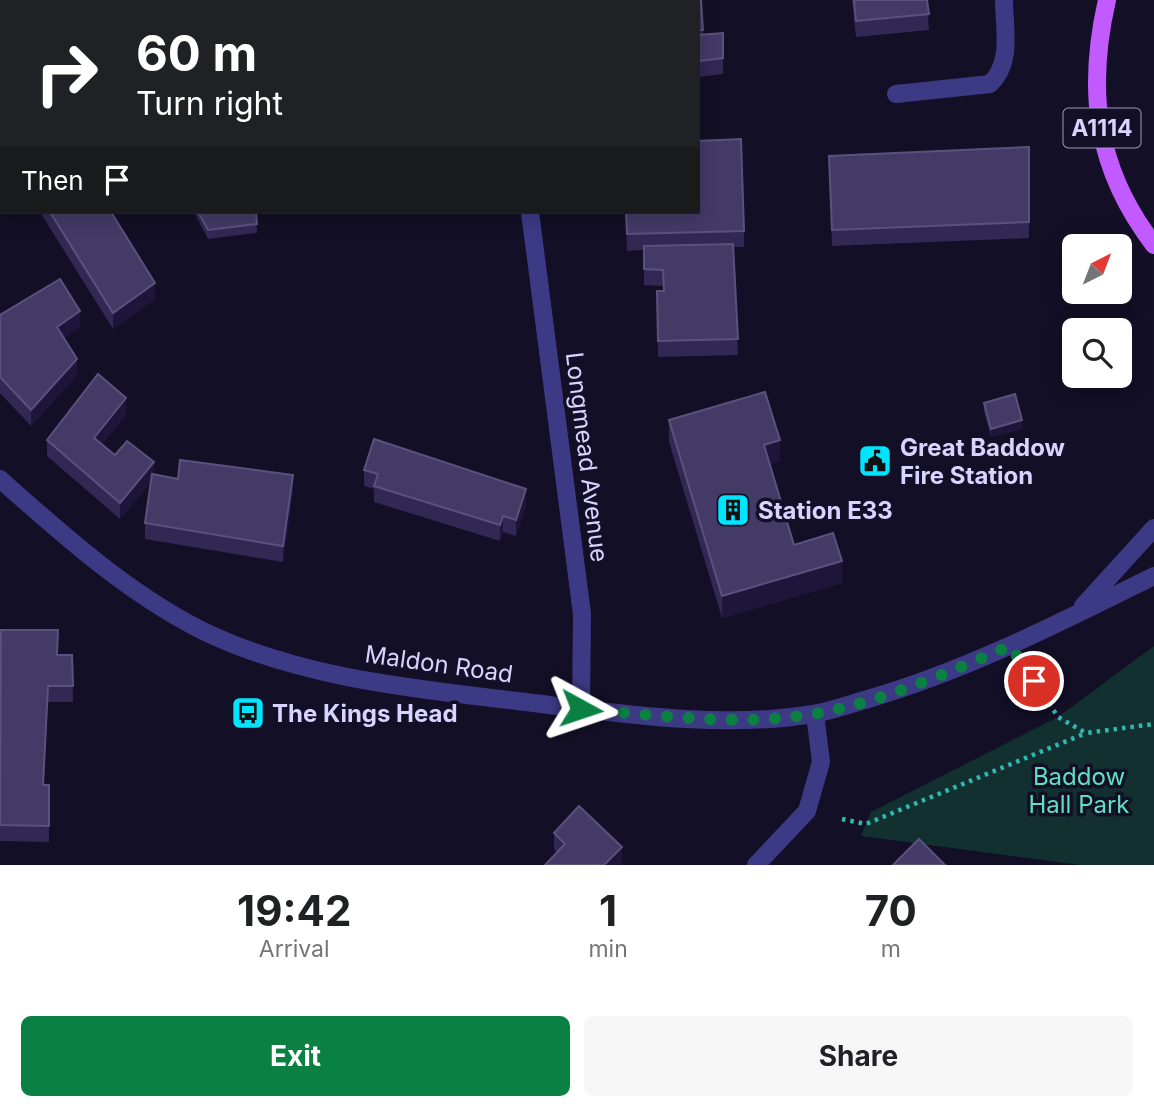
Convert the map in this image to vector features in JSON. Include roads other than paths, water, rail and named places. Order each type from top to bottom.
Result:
[{"type":"main road","name":"A1114","points":[[1107,0],[1098,42],[1096,106],[1115,184],[1133,218],[1154,245]]},
{"type":"street","points":[[896,94],[974,88],[990,84],[998,76],[1006,60],[1004,0]]},
{"type":"street","name":"Longmead Avenue","points":[[530,214],[582,614],[581,709]]},
{"type":"street","name":"Maldon Road","points":[[0,479],[106,570],[200,629],[267,655],[330,672],[411,688],[581,709],[751,720],[815,714],[927,682],[1010,646],[1154,576]]},
{"type":"street","name":"Maldon Road","points":[[1076,614],[1154,528]]},
{"type":"street","points":[[756,865],[807,811],[821,762],[815,714]]},
{"type":"place","name":"Great Baddow Fire Station","points":[[875,461]]},
{"type":"place","name":"Station E33","points":[[733,510]]},
{"type":"place","name":"The Kings Head","points":[[248,713]]},
{"type":"park label","name":"Baddow Hall Park","points":[[1079,790]]}]
